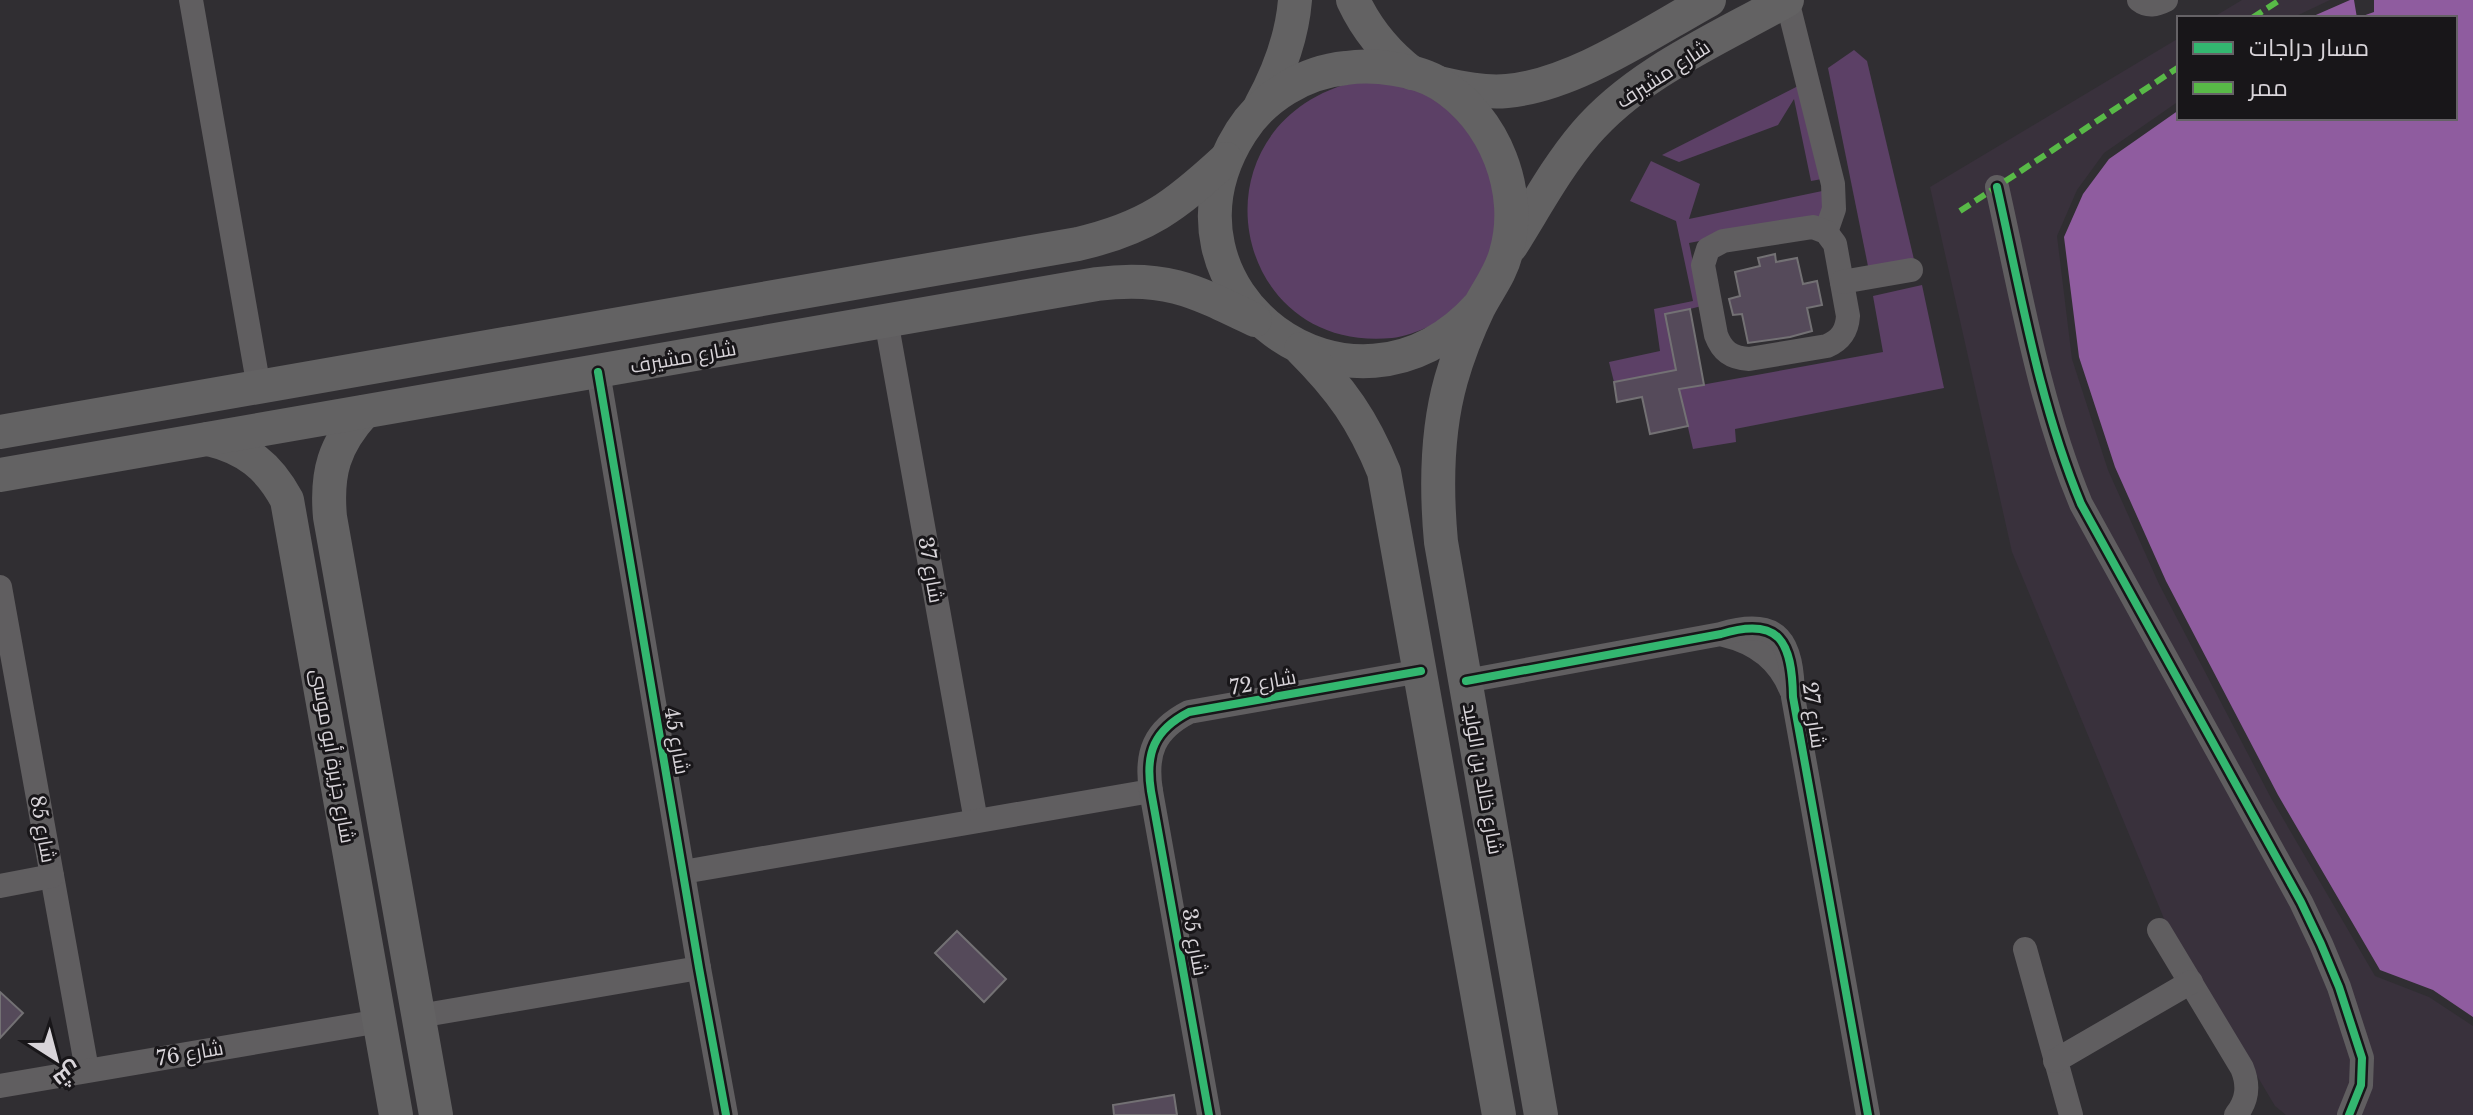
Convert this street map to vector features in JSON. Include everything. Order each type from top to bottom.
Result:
[{"type":"main road","points":[[1295,0],[1286,49],[1273,82],[1226,159],[1215,210],[1217,236],[1233,285],[1248,307],[1266,326],[1301,349],[1328,376],[1351,405],[1370,438],[1384,472],[1499,1115]]},
{"type":"main road","points":[[1301,349],[1343,361],[1388,360],[1429,347],[1466,321],[1480,305],[1496,280],[1507,253],[1511,198],[1506,171],[1495,145],[1480,122],[1427,79],[1394,59],[1375,39],[1353,0]]},
{"type":"main road","name":"شارع مشيرف","points":[[1256,113],[1296,83],[1318,73],[1343,68],[1367,66],[1392,69],[1472,90],[1505,91],[1538,86],[1570,76],[1709,0]]},
{"type":"main road","name":"شارع مشيرف","points":[[1507,253],[1562,163],[1586,132],[1614,104],[1646,80],[1787,0]]},
{"type":"main road","points":[[0,432],[1110,237],[1168,209],[1226,159]]},
{"type":"main road","name":"شارع مشيرف","points":[[0,475],[1125,280],[1152,281],[1178,287],[1205,296],[1266,326]]},
{"type":"main road","name":"شارع خالد بن الوليد","points":[[1480,305],[1451,381],[1442,420],[1437,502],[1441,542],[1541,1115]]},
{"type":"main road","name":"شارع جزيرة أبو موسى","points":[[364,412],[337,449],[330,471],[328,494],[436,1115]]},
{"type":"main road","name":"شارع جزيرة أبو موسى","points":[[208,439],[229,444],[264,466],[287,500],[396,1115]]},
{"type":"main road","points":[[328,723],[365,715]]},
{"type":"street","points":[[191,0],[259,388]]},
{"type":"street","points":[[1787,0],[1833,184],[1834,209],[1826,232]]},
{"type":"street","points":[[2139,0],[2157,5],[2166,0]]},
{"type":"street","points":[[1997,187],[2049,416],[2081,504],[2301,902],[2339,987],[2362,1058],[2361,1085],[2349,1115]]},
{"type":"street","points":[[1806,228],[1826,232],[1835,244],[1848,316],[1847,326],[1836,342],[1749,359],[1728,354],[1720,345],[1703,265],[1708,249],[1723,241],[1806,228]]},
{"type":"street","points":[[1842,282],[1911,270]]},
{"type":"street","name":"شارع 37","points":[[886,320],[976,821]]},
{"type":"street","name":"شارع 45","points":[[598,372],[726,1115]]},
{"type":"street","name":"شارع 85","points":[[0,587],[87,1070]]},
{"type":"street","name":"شارع 27","points":[[1466,681],[1739,629],[1756,627],[1771,632],[1783,643],[1791,658],[1793,697],[1868,1115]]},
{"type":"street","name":"شارع 72","points":[[1150,783],[1140,741],[1155,717],[1167,710],[1202,709],[1421,671]]},
{"type":"street","points":[[683,872],[976,821],[1150,783]]},
{"type":"street","name":"شارع 35","points":[[1150,783],[1209,1115]]},
{"type":"street","points":[[0,886],[52,876]]},
{"type":"street","points":[[2159,930],[2238,1059],[2245,1076],[2246,1099],[2236,1115]]},
{"type":"street","points":[[2025,949],[2071,1115]]},
{"type":"street","points":[[419,1016],[699,968]]},
{"type":"street","points":[[2055,1061],[2191,982]]},
{"type":"street","name":"شارع 76","points":[[0,1086],[380,1021]]},
{"type":"shaded area","points":[[2242,0],[2330,0],[2296,16],[2215,16]]},
{"type":"shaded area","points":[[2350,0],[2354,0],[2357,16],[2314,16]]},
{"type":"shaded area","points":[[2374,0],[2473,0],[2473,1017],[2433,990],[2380,970],[2278,795],[2166,581],[2115,467],[2079,357],[2064,237],[2083,194],[2109,159],[2177,111],[2177,120],[2457,120],[2457,16],[2363,16],[2374,12]]},
{"type":"shaded area","points":[[2177,39],[2177,102],[2104,153],[2077,190],[2057,236],[2072,359],[2108,470],[2159,584],[2271,798],[2375,976],[2429,997],[2473,1026],[2473,1115],[2286,1115],[2275,1106],[2165,921],[2012,552],[1930,187]]},
{"type":"shaded area","points":[[1854,50],[1867,61],[1916,268],[1869,271],[1828,68]]},
{"type":"shaded area","points":[[1358,81],[1423,88],[1476,125],[1505,230],[1473,293],[1462,307],[1433,325],[1392,338],[1336,333],[1293,310],[1264,274],[1249,230],[1250,184],[1268,140],[1304,104]]},
{"type":"shaded area","points":[[1802,84],[1822,179],[1811,181],[1794,99],[1778,125],[1679,162],[1662,155]]},
{"type":"shaded area","points":[[1651,161],[1700,184],[1689,219],[1827,190],[1830,216],[1689,243],[1702,306],[1665,315],[1676,370],[1614,382],[1609,362],[1660,351],[1654,309],[1693,301],[1676,221],[1630,201]]},
{"type":"shaded area","points":[[1922,285],[1944,388],[1735,429],[1736,442],[1693,449],[1679,389],[1883,352],[1873,296]]},
{"type":"building","points":[[1775,254],[1776,262],[1797,258],[1803,284],[1817,281],[1822,305],[1807,308],[1812,331],[1748,343],[1742,314],[1733,315],[1729,299],[1740,296],[1735,272],[1760,266],[1758,258]]},
{"type":"building","points":[[1690,309],[1704,385],[1679,389],[1688,426],[1650,434],[1642,397],[1617,402],[1614,382],[1676,370],[1665,314]]},
{"type":"building","points":[[957,931],[1006,979],[984,1002],[935,953]]},
{"type":"building","points":[[0,992],[23,1013],[0,1038]]},
{"type":"building","points":[[1174,1095],[1177,1115],[1114,1115],[1113,1105]]},
{"type":"marked path","points":[[2255,16],[2280,0]]},
{"type":"marked path","points":[[1960,211],[2177,68]]},
{"type":"cycle path","points":[[1997,187],[2042,388],[2081,504],[2301,902],[2339,987],[2362,1058],[2361,1085],[2349,1115]]},
{"type":"cycle path","points":[[598,372],[726,1115]]},
{"type":"cycle path","points":[[1466,681],[1741,629],[1757,629],[1779,638],[1790,661],[1793,697],[1868,1115]]},
{"type":"cycle path","points":[[1209,1115],[1151,791],[1149,765],[1155,744],[1167,727],[1189,712],[1421,671]]}]
